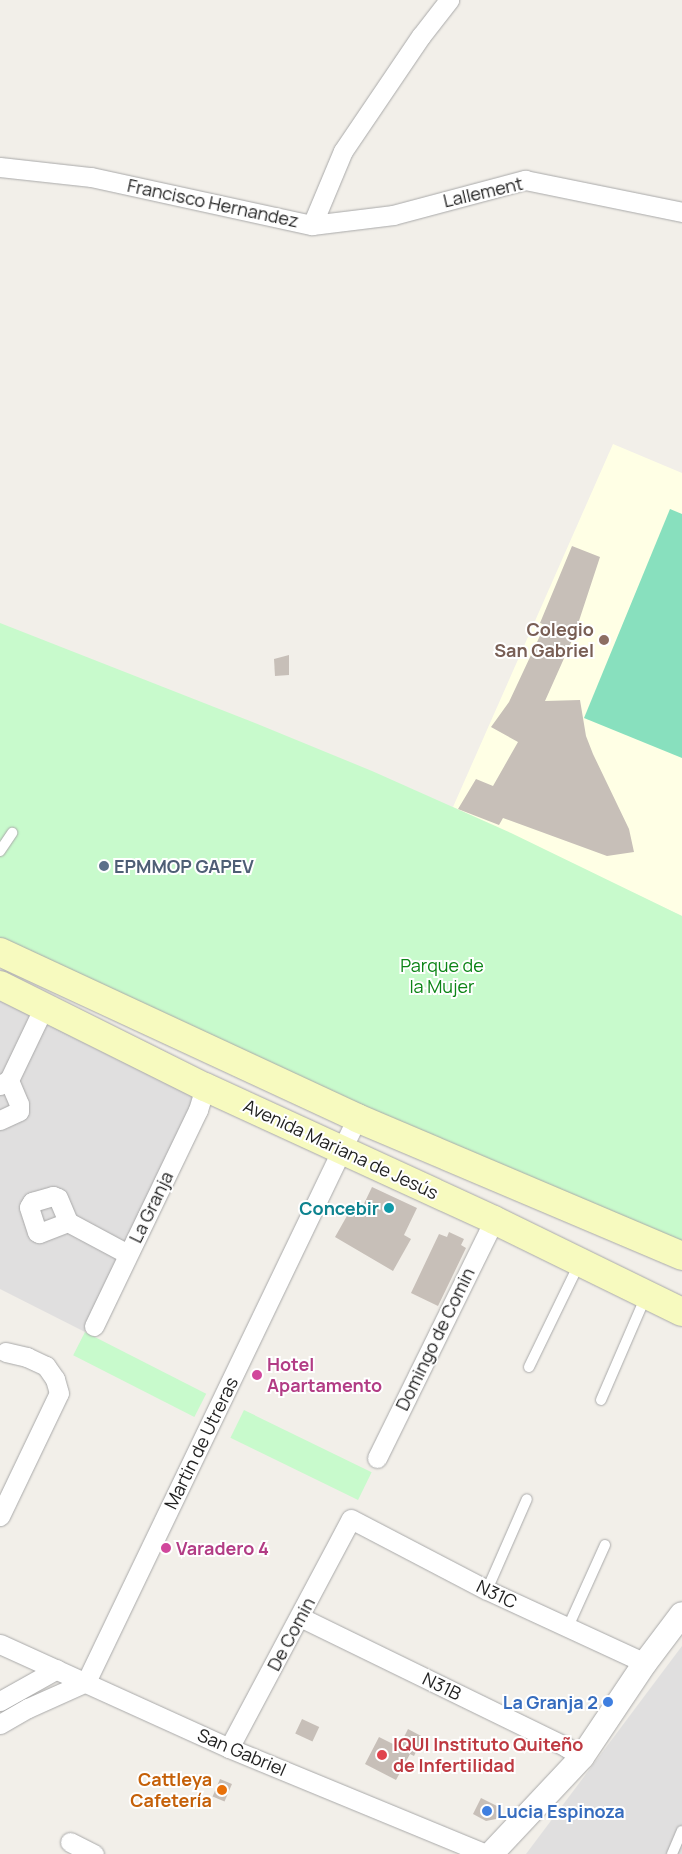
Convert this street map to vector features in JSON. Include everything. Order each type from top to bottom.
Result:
[{"type":"main road","name":"Avenida Mariana de Jesús","points":[[0,952],[357,1118],[682,1256]]},
{"type":"main road","points":[[37,1003],[42,973]]},
{"type":"main road","name":"Avenida Mariana de Jesús","points":[[0,985],[206,1087],[494,1220],[579,1264],[682,1312]]},
{"type":"street","name":"Francisco Hernandez","points":[[0,167],[91,177],[312,225],[343,151],[421,36],[449,0]]},
{"type":"street","name":"Lallement","points":[[312,225],[393,215],[525,180],[682,212]]},
{"type":"street","points":[[0,1120],[19,1110],[19,1104],[5,1082],[37,1003]]},
{"type":"street","name":"La Granja","points":[[94,1326],[198,1110],[206,1087]]},
{"type":"street","name":"Martin de Utreras","points":[[86,1682],[357,1118]]},
{"type":"street","name":"Domingo de Comin","points":[[377,1458],[494,1220]]},
{"type":"street","points":[[68,1222],[128,1254]]},
{"type":"street","points":[[0,1516],[59,1392],[56,1379],[46,1366],[27,1357],[6,1352]]},
{"type":"street","name":"N31C","points":[[351,1519],[487,1590],[645,1663]]},
{"type":"street","name":"De Comin","points":[[229,1748],[351,1519]]},
{"type":"street","points":[[491,1854],[582,1757],[645,1663],[682,1614]]},
{"type":"street","name":"N31B","points":[[300,1617],[566,1747],[582,1757]]},
{"type":"street","name":"San Gabriel","points":[[0,1644],[229,1748],[486,1854]]},
{"type":"street","points":[[0,1702],[57,1669]]},
{"type":"street","points":[[0,1724],[28,1708],[86,1682]]},
{"type":"street","points":[[70,1842],[94,1854]]},
{"type":"lane","points":[[0,851],[12,832]]},
{"type":"lane","points":[[529,1368],[579,1264]]},
{"type":"lane","points":[[601,1400],[646,1296]]},
{"type":"lane","points":[[487,1590],[527,1499]]},
{"type":"lane","points":[[568,1627],[605,1545]]},
{"type":"lane","points":[[672,1854],[682,1831]]},
{"type":"shaded area","name":"Colegio San Gabriel","points":[[613,444],[682,473],[682,916],[453,807]]},
{"type":"shaded area","points":[[0,993],[197,1091],[85,1332],[0,1289]]},
{"type":"shaded area","points":[[682,1646],[682,1854],[526,1854]]},
{"type":"green space","points":[[670,509],[682,514],[682,758],[584,718]]},
{"type":"green space","name":"Parque de la Mujer","points":[[0,623],[372,771],[511,833],[682,916],[682,1256],[0,946]]},
{"type":"green space","points":[[85,1332],[206,1394],[194,1417],[73,1355]]},
{"type":"green space","points":[[244,1410],[372,1472],[358,1500],[230,1438]]},
{"type":"building","points":[[572,546],[600,557],[574,636],[545,701],[580,700],[586,736],[629,829],[634,852],[607,856],[503,818],[499,825],[458,809],[476,779],[493,786],[518,742],[491,727],[509,702],[545,625],[540,623]]},
{"type":"building","points":[[289,655],[289,675],[275,676],[274,659]]},
{"type":"building","points":[[372,1187],[417,1208],[404,1235],[411,1239],[393,1271],[335,1237],[352,1207],[360,1212]]},
{"type":"building","points":[[449,1232],[464,1239],[461,1245],[466,1248],[438,1306],[411,1293],[439,1234],[447,1237]]},
{"type":"building","points":[[302,1719],[319,1727],[312,1742],[295,1734]]},
{"type":"building","points":[[408,1729],[423,1737],[414,1756],[410,1754],[396,1780],[365,1764],[379,1737],[399,1747]]},
{"type":"building","name":"Cattleya Cafetería","points":[[220,1779],[232,1784],[225,1802],[213,1796]]},
{"type":"building","name":"Lucia Espinoza","points":[[481,1798],[501,1808],[496,1819],[486,1821],[473,1814]]},
{"type":"place","name":"Colegio San Gabriel","points":[[604,640]]},
{"type":"place","name":"EPMMOP GAPEV","points":[[104,866]]},
{"type":"place","name":"Concebir","points":[[389,1208]]},
{"type":"place","name":"Hotel Apartamento","points":[[257,1375]]},
{"type":"place","name":"Varadero 4","points":[[166,1548]]},
{"type":"place","name":"La Granja 2","points":[[608,1702]]},
{"type":"place","name":"IQUI Instituto Quiteño de Infertilidad","points":[[382,1755]]},
{"type":"place","name":"Cattleya Cafetería","points":[[222,1790]]},
{"type":"place","name":"Lucia Espinoza","points":[[487,1811]]}]
